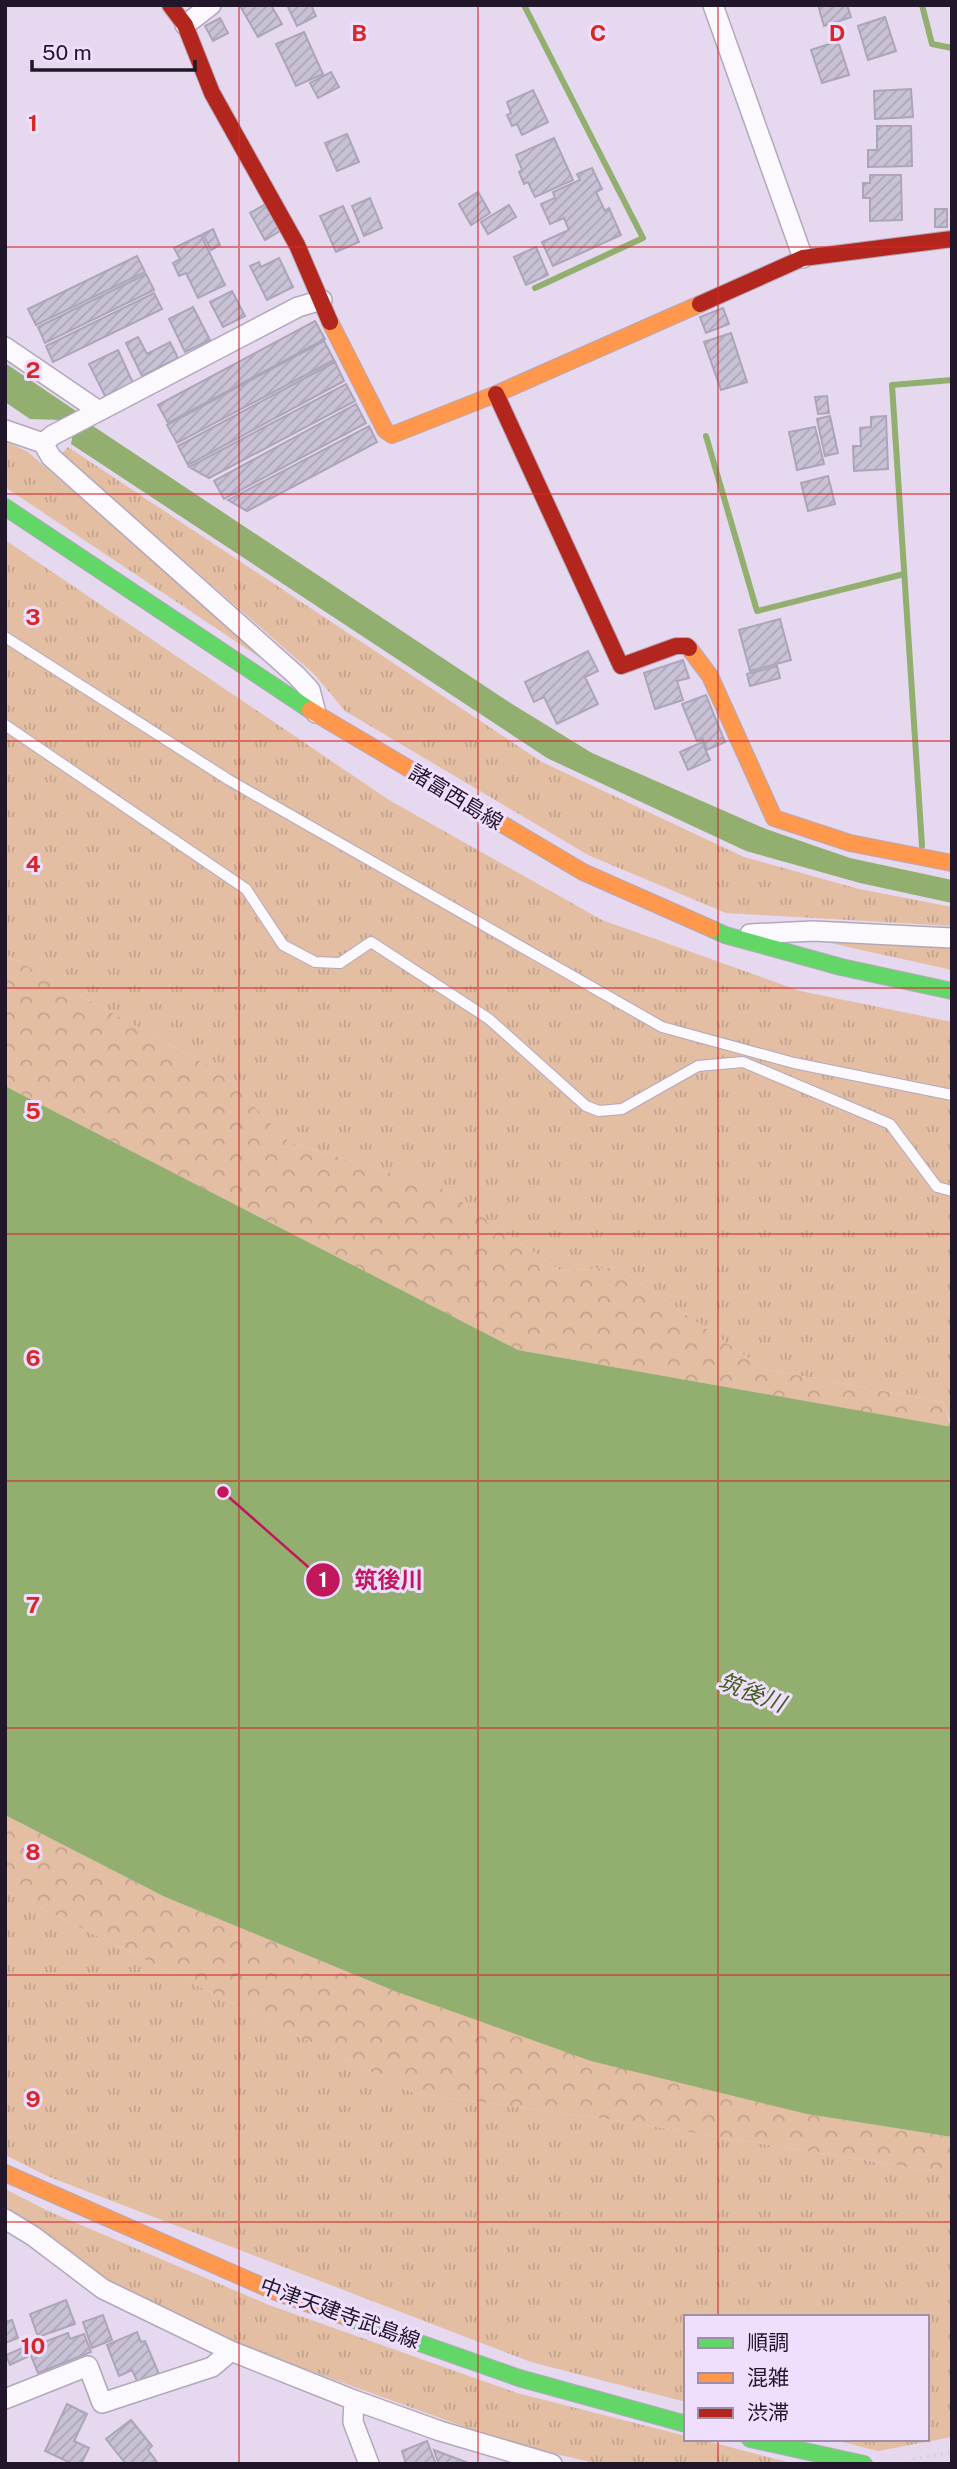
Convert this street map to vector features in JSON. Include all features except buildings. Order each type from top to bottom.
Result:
[{"type":"main road","points":[[170,5],[185,25],[212,93],[297,245],[385,430],[392,435],[496,394],[803,258],[952,239]]},
{"type":"main road","points":[[496,394],[621,666],[676,646],[687,646],[710,676],[774,818],[850,843],[952,863]]},
{"type":"main road","name":"諸富西島線","points":[[5,507],[317,714],[583,872],[725,935],[841,967],[952,991]]},
{"type":"main road","name":"中津天建寺武島線","points":[[5,2173],[276,2292],[519,2378],[684,2423]]},
{"type":"main road","points":[[759,2441],[864,2464]]},
{"type":"street","points":[[185,25],[211,5]]},
{"type":"street","points":[[713,5],[803,258]]},
{"type":"street","points":[[43,443],[62,430],[298,307],[322,300]]},
{"type":"street","points":[[5,347],[91,415]]},
{"type":"street","points":[[5,430],[43,443],[51,457],[296,675],[310,690],[317,714]]},
{"type":"street","points":[[725,935],[813,931],[952,939]]},
{"type":"street","points":[[5,2219],[33,2236],[103,2289],[231,2351],[440,2431],[552,2464]]},
{"type":"street","points":[[5,2399],[88,2366],[102,2403],[212,2367],[231,2351]]},
{"type":"street","points":[[355,2400],[353,2422],[369,2464]]},
{"type":"lane","points":[[5,637],[229,780],[662,1027],[794,1063],[952,1095]]},
{"type":"lane","points":[[5,725],[246,889],[283,945],[315,962],[340,963],[371,942],[489,1019],[586,1106],[599,1111],[622,1109],[698,1066],[743,1062],[890,1124],[937,1187],[952,1191]]},
{"type":"path","points":[[908,2464],[914,2459],[952,2452]]},
{"type":"green space","points":[[5,441],[28,452],[280,671],[5,487]]},
{"type":"green space","points":[[68,447],[542,762],[744,857],[859,889],[952,907],[952,926],[726,913],[588,855],[345,711],[314,674],[61,454]]},
{"type":"green space","points":[[5,540],[389,800],[602,920],[800,991],[952,1022],[952,1427],[943,1402],[764,1369],[618,1267],[561,1271],[443,1189],[289,1142],[221,1073],[5,954]]},
{"type":"green space","points":[[821,941],[952,947],[952,970]]},
{"type":"green space","points":[[5,954],[221,1073],[289,1142],[443,1189],[561,1271],[618,1267],[764,1369],[943,1402],[951,1427],[518,1350],[5,1086]]},
{"type":"green space","points":[[5,1815],[165,1897],[392,1990],[807,2114],[952,2137],[952,2174],[620,2121],[414,2093],[5,1890]]},
{"type":"green space","points":[[5,1890],[414,2093],[620,2121],[952,2174],[952,2437],[878,2451],[839,2441],[929,2441],[929,2315],[684,2315],[684,2401],[531,2362],[47,2176],[5,2155]]},
{"type":"green space","points":[[5,2189],[48,2211],[269,2305],[517,2393],[684,2435],[684,2441],[707,2441],[795,2464],[599,2464],[509,2443],[233,2343],[105,2283],[5,2206]]},
{"type":"water","points":[[5,363],[76,411],[72,415],[84,426],[93,426],[512,704],[592,753],[766,829],[850,858],[952,880],[952,903],[860,883],[746,851],[547,758],[71,444],[73,433],[60,420],[30,419],[5,402]]},
{"type":"water","points":[[5,1086],[518,1350],[952,1427],[952,2137],[807,2114],[591,2061],[392,1990],[165,1897],[5,1815]]},
{"type":"waterway","points":[[524,5],[643,238],[535,288]]},
{"type":"waterway","points":[[922,5],[932,44],[952,48]]},
{"type":"waterway","points":[[922,846],[892,385],[952,380]]},
{"type":"waterway","points":[[706,436],[757,611],[904,574]]},
{"type":"traffic: fast","points":[[5,507],[310,710]]},
{"type":"traffic: fast","points":[[712,929],[841,967],[952,991]]},
{"type":"traffic: fast","points":[[340,2315],[519,2378],[684,2423]]},
{"type":"traffic: fast","points":[[759,2441],[864,2464]]},
{"type":"traffic: slow","points":[[330,322],[385,430],[392,435],[496,394],[700,304]]},
{"type":"traffic: slow","points":[[689,648],[710,676],[774,818],[850,843],[952,863]]},
{"type":"traffic: slow","points":[[310,710],[583,872],[712,929]]},
{"type":"traffic: slow","points":[[5,2173],[276,2292],[340,2315]]},
{"type":"traffic: jam","points":[[170,5],[185,25],[212,93],[297,245],[330,322]]},
{"type":"traffic: jam","points":[[700,304],[803,258],[952,239]]},
{"type":"traffic: jam","points":[[496,394],[621,666],[676,646],[689,648]]},
{"type":"place","name":"筑後川","points":[[223,1492]]}]
